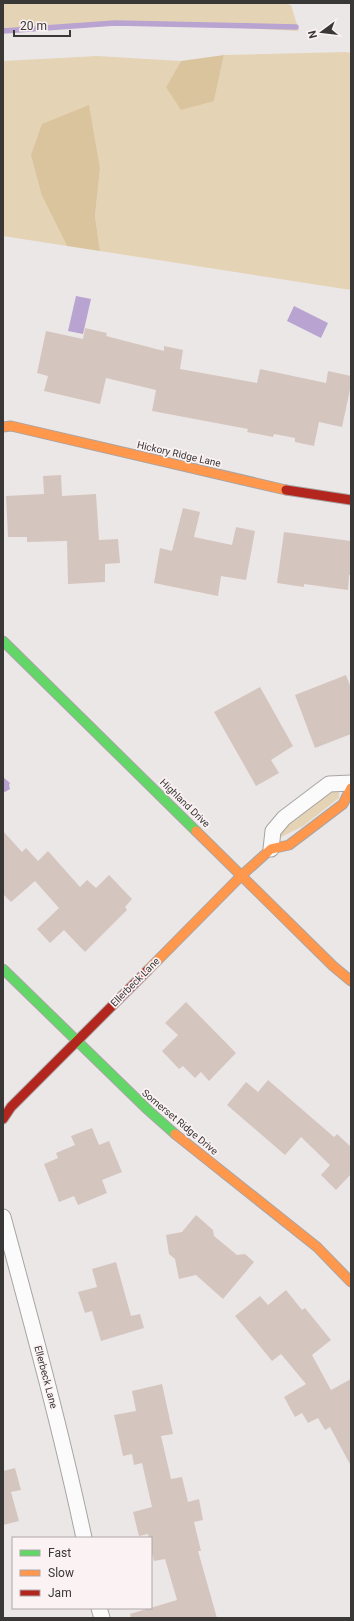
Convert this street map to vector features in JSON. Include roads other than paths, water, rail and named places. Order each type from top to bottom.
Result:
[{"type":"street","name":"Hickory Ridge Lane","points":[[3,427],[11,426],[291,491],[351,500]]},
{"type":"street","name":"Highland Drive","points":[[3,641],[333,966],[351,981]]},
{"type":"street","points":[[271,849],[273,831],[284,818],[330,784],[351,783]]},
{"type":"street","name":"Ellerbeck Lane","points":[[3,1119],[11,1107],[242,875],[271,849],[288,845],[343,804],[351,788]]},
{"type":"street","name":"Somerset Ridge Drive","points":[[3,969],[148,1110],[188,1145],[317,1247],[342,1271],[351,1282]]},
{"type":"street","name":"Ellerbeck Lane","points":[[3,1217],[50,1390],[84,1537]]},
{"type":"waterway","points":[[3,31],[115,23],[296,27]]}]
